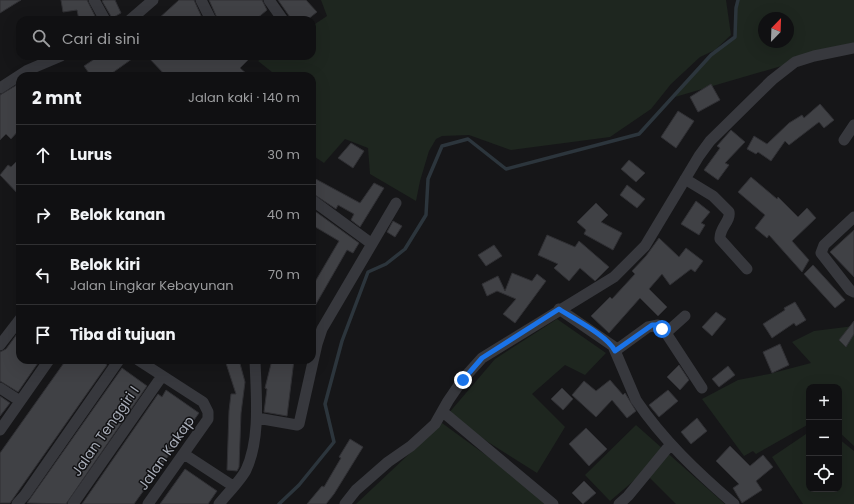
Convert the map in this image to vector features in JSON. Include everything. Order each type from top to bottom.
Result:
[{"type":"street","points":[[94,0],[103,16]]},
{"type":"street","points":[[135,16],[153,0]]},
{"type":"street","points":[[201,0],[209,16]]},
{"type":"street","points":[[268,0],[280,16]]},
{"type":"street","points":[[344,504],[356,490],[388,462],[411,446],[435,424],[448,401],[463,380],[482,358],[559,309],[614,277],[629,263],[645,246],[685,179],[710,141],[772,80],[795,62],[854,48]]},
{"type":"street","points":[[25,72],[52,60]]},
{"type":"street","points":[[0,88],[16,78]]},
{"type":"street","points":[[844,140],[854,125]]},
{"type":"street","points":[[685,179],[713,196],[729,212],[730,216],[720,232],[720,239],[748,269]]},
{"type":"street","points":[[316,203],[372,244]]},
{"type":"street","points":[[316,348],[322,329],[396,203]]},
{"type":"street","points":[[854,217],[824,245],[821,253],[846,285],[854,292]]},
{"type":"street","points":[[559,309],[613,346],[636,400],[670,445],[734,504]]},
{"type":"street","points":[[666,333],[685,316]]},
{"type":"street","points":[[0,345],[16,324]]},
{"type":"street","points":[[615,351],[652,325],[658,325],[666,333],[702,388]]},
{"type":"street","points":[[0,430],[46,364]]},
{"type":"street","points":[[17,504],[33,484],[116,364]]},
{"type":"street","name":"Jalan Kakap","points":[[144,364],[203,402],[208,412],[208,419],[148,504]]},
{"type":"street","points":[[220,504],[246,471],[251,456],[257,418],[255,364]]},
{"type":"street","points":[[257,418],[297,425],[299,424],[312,364]]},
{"type":"street","name":"Jalan Tenggiri I","points":[[73,504],[162,376]]},
{"type":"street","points":[[0,388],[20,401]]},
{"type":"street","points":[[442,412],[553,504]]},
{"type":"street","points":[[619,504],[628,496],[670,445]]},
{"type":"street","points":[[184,454],[233,486]]},
{"type":"shaded area","points":[[321,0],[726,0],[731,35],[715,50],[700,57],[671,84],[651,109],[610,137],[511,150],[469,135],[442,136],[436,139],[429,151],[416,201],[370,174],[368,148],[345,139],[324,163],[316,158],[316,72],[272,72],[258,61],[316,60],[316,23],[327,16]]},
{"type":"shaded area","points":[[738,0],[854,0],[854,48],[795,62],[675,97],[711,55],[734,38]]},
{"type":"shaded area","points":[[557,319],[606,353],[585,375],[565,365],[532,394],[565,427],[537,473],[488,442],[448,414],[495,359]]},
{"type":"shaded area","points":[[854,326],[854,446],[842,435],[842,384],[806,384],[806,426],[756,454],[753,451],[744,456],[702,399],[738,380],[811,363],[792,342],[814,331]]},
{"type":"shaded area","points":[[442,423],[547,500],[551,504],[356,504]]},
{"type":"shaded area","points":[[636,425],[725,504],[676,504],[644,472],[610,501],[585,475]]},
{"type":"shaded area","points":[[806,434],[806,492],[842,492],[842,441],[854,451],[854,504],[803,504],[772,457]]},
{"type":"building","points":[[0,0],[21,0],[0,13]]},
{"type":"building","points":[[61,0],[87,0],[95,16],[78,16],[77,10],[63,12]]},
{"type":"building","points":[[115,0],[121,13],[116,16],[111,16],[102,1]]},
{"type":"building","points":[[179,0],[194,0],[201,16],[161,16]]},
{"type":"building","points":[[209,0],[262,0],[267,10],[260,16],[216,16]]},
{"type":"building","points":[[278,0],[306,0],[317,12],[312,16],[289,16]]},
{"type":"building","points":[[93,60],[130,60],[114,72],[88,72],[84,66]]},
{"type":"building","points":[[151,60],[248,60],[240,68],[244,72],[162,72]]},
{"type":"building","points":[[711,84],[720,100],[698,112],[690,97]]},
{"type":"building","points":[[16,85],[16,133],[11,139],[6,134],[0,140],[0,95]]},
{"type":"building","points":[[820,104],[834,120],[824,128],[819,122],[789,145],[785,141],[771,161],[758,152],[756,154],[747,149],[754,136],[767,144],[789,123],[802,115],[804,118]]},
{"type":"building","points":[[678,111],[694,121],[676,148],[661,137]]},
{"type":"building","points":[[731,130],[745,142],[725,163],[729,165],[718,180],[704,170],[720,148],[717,146]]},
{"type":"building","points":[[351,143],[364,151],[353,168],[338,158]]},
{"type":"building","points":[[629,160],[645,173],[636,182],[621,169]]},
{"type":"building","points":[[16,162],[16,192],[0,175],[8,165],[11,167]]},
{"type":"building","points":[[751,177],[777,199],[778,197],[798,217],[807,208],[816,218],[792,241],[809,260],[802,272],[769,235],[767,238],[755,228],[765,215],[738,192]]},
{"type":"building","points":[[316,179],[360,203],[374,183],[384,188],[360,227],[351,220],[354,214],[338,205],[336,209],[316,196]]},
{"type":"building","points":[[627,185],[645,199],[637,208],[620,195]]},
{"type":"building","points":[[696,201],[710,212],[701,223],[705,225],[699,235],[681,224]]},
{"type":"building","points":[[596,203],[608,215],[601,222],[622,233],[613,250],[584,234],[586,230],[577,222]]},
{"type":"building","points":[[316,212],[359,243],[353,253],[347,250],[316,304],[316,280],[339,241],[316,227]]},
{"type":"building","points":[[393,221],[402,226],[395,237],[387,232]]},
{"type":"building","points":[[854,230],[854,277],[830,252]]},
{"type":"building","points":[[547,235],[575,247],[579,241],[609,267],[595,281],[580,268],[569,281],[554,268],[558,264],[538,255]]},
{"type":"building","points":[[659,238],[679,257],[686,248],[703,261],[695,272],[691,269],[670,285],[662,274],[649,289],[667,307],[658,316],[640,298],[609,333],[591,316],[610,297],[612,299],[635,274],[632,271],[646,256]]},
{"type":"building","points":[[494,245],[502,256],[486,266],[478,255]]},
{"type":"building","points":[[813,265],[845,300],[835,308],[804,274]]},
{"type":"building","points":[[512,273],[532,281],[537,274],[546,281],[515,323],[503,314],[516,299],[497,291],[487,296],[482,284],[498,276],[505,291]]},
{"type":"building","points":[[795,302],[806,320],[796,326],[794,323],[772,338],[763,324],[785,310],[784,308]]},
{"type":"building","points":[[716,312],[726,319],[712,336],[702,327]]},
{"type":"building","points":[[854,321],[854,334],[846,347],[839,340]]},
{"type":"building","points":[[16,335],[16,364],[37,364],[18,392],[0,381],[0,352],[6,349]]},
{"type":"building","points":[[780,344],[789,365],[772,373],[763,352]]},
{"type":"building","points":[[63,364],[107,365],[10,503],[0,503],[0,453]]},
{"type":"building","points":[[226,364],[240,364],[245,382],[241,413],[239,467],[237,471],[227,470],[231,394],[236,394]]},
{"type":"building","points":[[271,364],[294,364],[287,416],[264,412],[267,389],[265,388]]},
{"type":"building","points":[[679,365],[689,380],[680,390],[667,377]]},
{"type":"building","points":[[728,366],[735,375],[719,387],[712,379]]},
{"type":"building","points":[[122,368],[147,386],[66,504],[27,503]]},
{"type":"building","points":[[610,380],[623,395],[625,393],[636,411],[627,418],[612,400],[596,417],[572,395],[584,381],[596,391]]},
{"type":"building","points":[[562,388],[573,399],[563,410],[551,399]]},
{"type":"building","points":[[166,390],[199,413],[134,504],[82,504],[158,394],[162,397]]},
{"type":"building","points":[[668,390],[678,401],[659,417],[649,405]]},
{"type":"building","points":[[0,396],[10,403],[0,416]]},
{"type":"building","points":[[697,418],[707,431],[691,444],[681,432]]},
{"type":"building","points":[[586,428],[607,449],[589,466],[569,444]]},
{"type":"building","points":[[350,439],[363,447],[334,494],[326,504],[307,504],[322,486],[324,487]]},
{"type":"building","points":[[730,446],[750,466],[763,455],[773,467],[756,481],[762,490],[742,503],[733,488],[739,484],[716,461]]},
{"type":"building","points":[[185,469],[217,491],[208,504],[160,504]]},
{"type":"building","points":[[584,481],[596,493],[583,504],[572,493]]},
{"type":"waterway","points":[[279,504],[299,485],[334,442],[325,404],[342,341],[368,272],[386,264],[405,249],[426,215],[428,179],[442,146],[468,139],[506,169],[639,134],[711,55],[735,37],[736,8],[738,0]]},
{"type":"route","points":[[463,380],[482,358],[559,309],[598,334],[613,346],[615,351],[652,325],[658,325],[662,329]]}]
